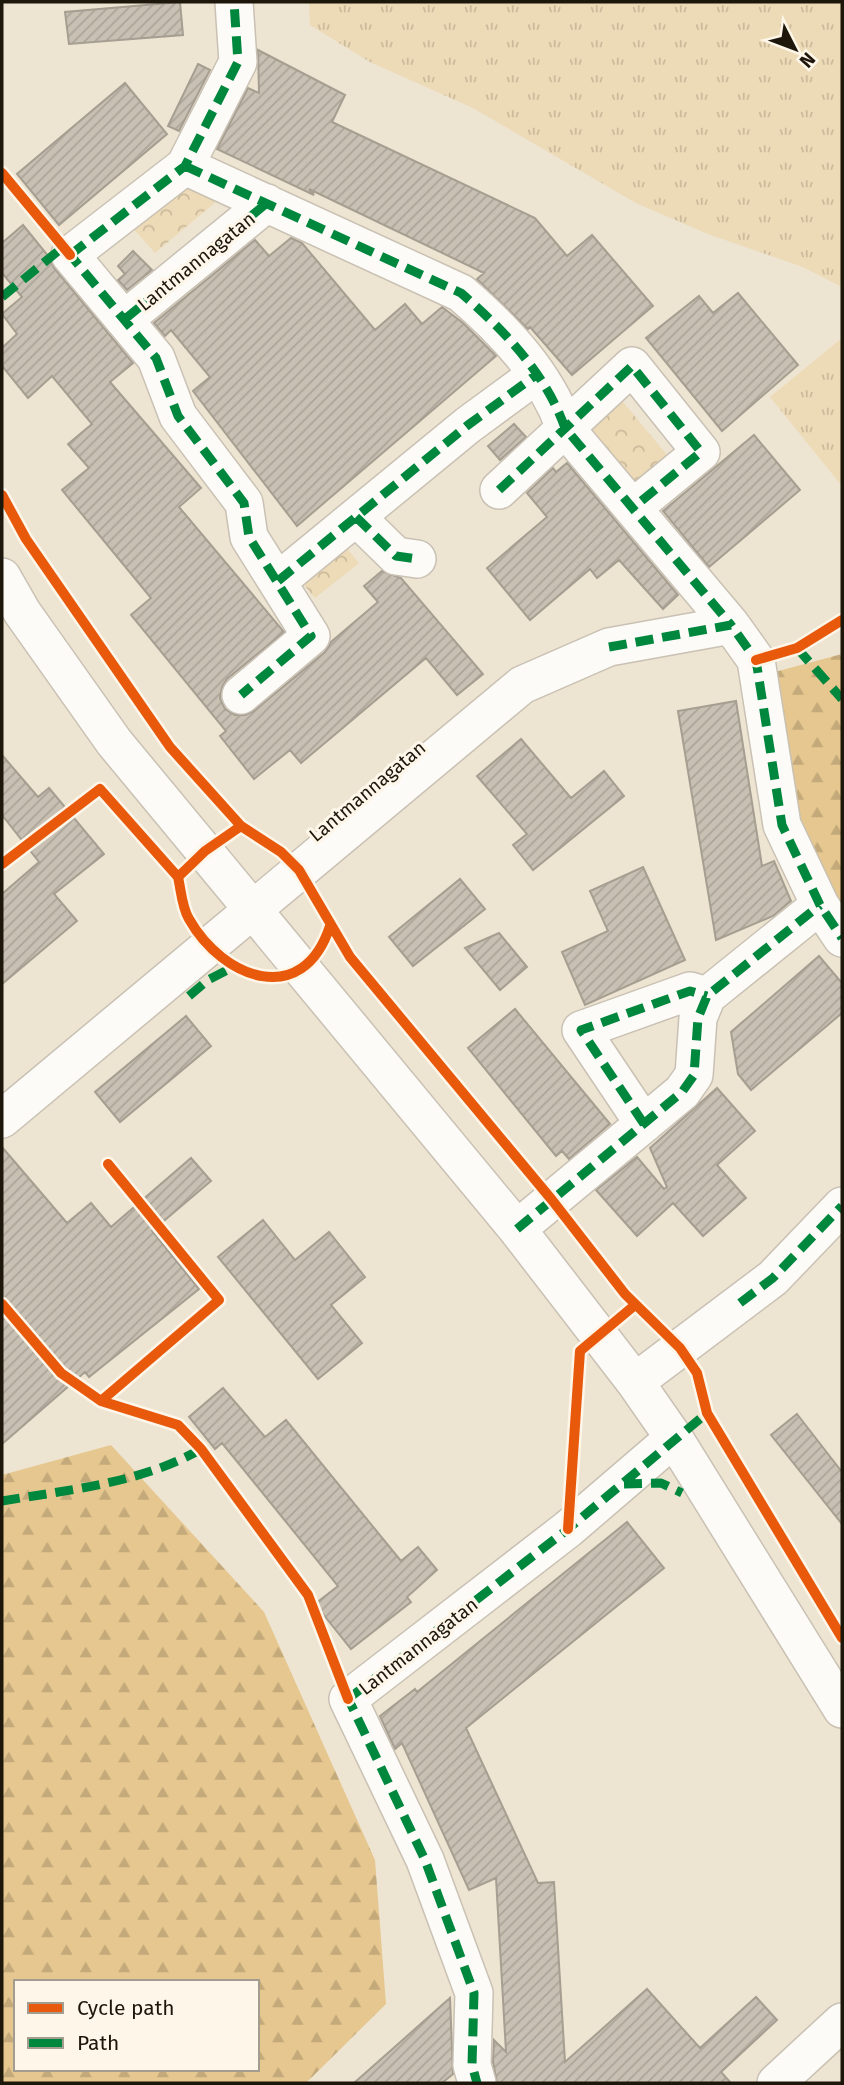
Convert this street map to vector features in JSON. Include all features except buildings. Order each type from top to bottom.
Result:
[{"type":"street","name":"Lantmannagatan","points":[[234,2],[238,62],[185,166],[70,255],[156,358],[178,415],[244,503],[249,537],[311,636],[241,695]]},
{"type":"street","name":"Lantmannagatan","points":[[185,166],[461,293],[498,326],[556,402],[565,428],[634,507],[756,660],[782,825],[820,905],[842,938]]},
{"type":"street","name":"Lantmannagatan","points":[[124,319],[267,204]]},
{"type":"street","points":[[499,490],[632,366],[701,452],[634,507]]},
{"type":"street","points":[[278,582],[468,425],[536,375]]},
{"type":"street","points":[[356,517],[396,556],[417,559]]},
{"type":"street","points":[[2,577],[22,612],[114,742],[517,1229],[635,1382],[674,1437],[842,1709]]},
{"type":"street","name":"Lantmannagatan","points":[[2,1119],[522,685],[609,647],[730,625]]},
{"type":"street","points":[[517,1229],[682,1091],[694,1075],[698,1018],[707,996],[820,905]]},
{"type":"street","points":[[644,1124],[581,1030],[690,991],[707,996]]},
{"type":"street","points":[[635,1382],[773,1278],[842,1206]]},
{"type":"street","name":"Lantmannagatan","points":[[477,2083],[472,2065],[474,1993],[425,1860],[348,1699],[568,1529],[674,1437]]},
{"type":"street","points":[[776,2083],[842,2022]]},
{"type":"green space","points":[[309,2],[842,2],[842,287],[803,267],[708,234],[636,203],[473,108],[370,62],[310,25]]},
{"type":"green space","points":[[184,182],[224,195],[155,253],[131,226]]},
{"type":"green space","points":[[842,338],[842,486],[770,397]]},
{"type":"green space","points":[[622,401],[668,456],[633,485],[588,430]]},
{"type":"green space","points":[[342,543],[359,563],[315,598],[298,578]]},
{"type":"green space","points":[[842,654],[842,952],[799,887],[771,673]]},
{"type":"green space","points":[[111,1445],[264,1612],[375,1860],[386,2004],[306,2083],[2,2083],[2,1475]]},
{"type":"marked path","points":[[70,255],[185,166],[238,62],[234,2]]},
{"type":"marked path","points":[[185,166],[461,293],[493,322],[522,354],[547,389],[565,428],[731,625]]},
{"type":"marked path","points":[[125,319],[267,203]]},
{"type":"marked path","points":[[2,297],[63,247]]},
{"type":"marked path","points":[[67,251],[156,358],[178,416],[244,503],[249,537],[311,636],[241,695]]},
{"type":"marked path","points":[[499,490],[632,366],[701,452],[634,507]]},
{"type":"marked path","points":[[278,581],[468,425],[536,375]]},
{"type":"marked path","points":[[356,517],[396,556],[417,559]]},
{"type":"marked path","points":[[609,647],[731,625],[756,660],[782,825],[820,905],[842,938]]},
{"type":"marked path","points":[[797,648],[842,699]]},
{"type":"marked path","points":[[517,1229],[682,1092],[694,1075],[698,1018],[707,996],[820,905]]},
{"type":"marked path","points":[[189,996],[208,980],[233,967]]},
{"type":"marked path","points":[[644,1124],[581,1030],[690,991],[707,996]]},
{"type":"marked path","points":[[740,1303],[773,1278],[842,1206]]},
{"type":"marked path","points":[[348,1699],[568,1529],[707,1413]]},
{"type":"marked path","points":[[2,1501],[104,1484],[155,1470],[201,1449]]},
{"type":"marked path","points":[[624,1484],[661,1483],[682,1493]]},
{"type":"marked path","points":[[346,1694],[425,1860],[474,1993],[472,2065],[477,2083]]},
{"type":"cycle path","points":[[2,173],[70,255]]},
{"type":"cycle path","points":[[2,495],[26,539],[170,747],[241,826],[281,852],[299,870],[350,957],[552,1200],[625,1294],[680,1348],[697,1373],[707,1413],[842,1638]]},
{"type":"cycle path","points":[[756,660],[797,648],[842,620]]},
{"type":"cycle path","points":[[2,864],[100,789],[178,877]]},
{"type":"cycle path","points":[[241,826],[205,851],[178,877],[187,915],[204,940],[222,957],[241,969],[262,976],[282,976],[301,968],[318,952],[330,926]]},
{"type":"cycle path","points":[[101,1401],[219,1300],[108,1164]]},
{"type":"cycle path","points":[[2,1304],[61,1373],[101,1401],[178,1425],[201,1449],[308,1595],[348,1699]]},
{"type":"cycle path","points":[[568,1529],[580,1351],[635,1305]]}]
